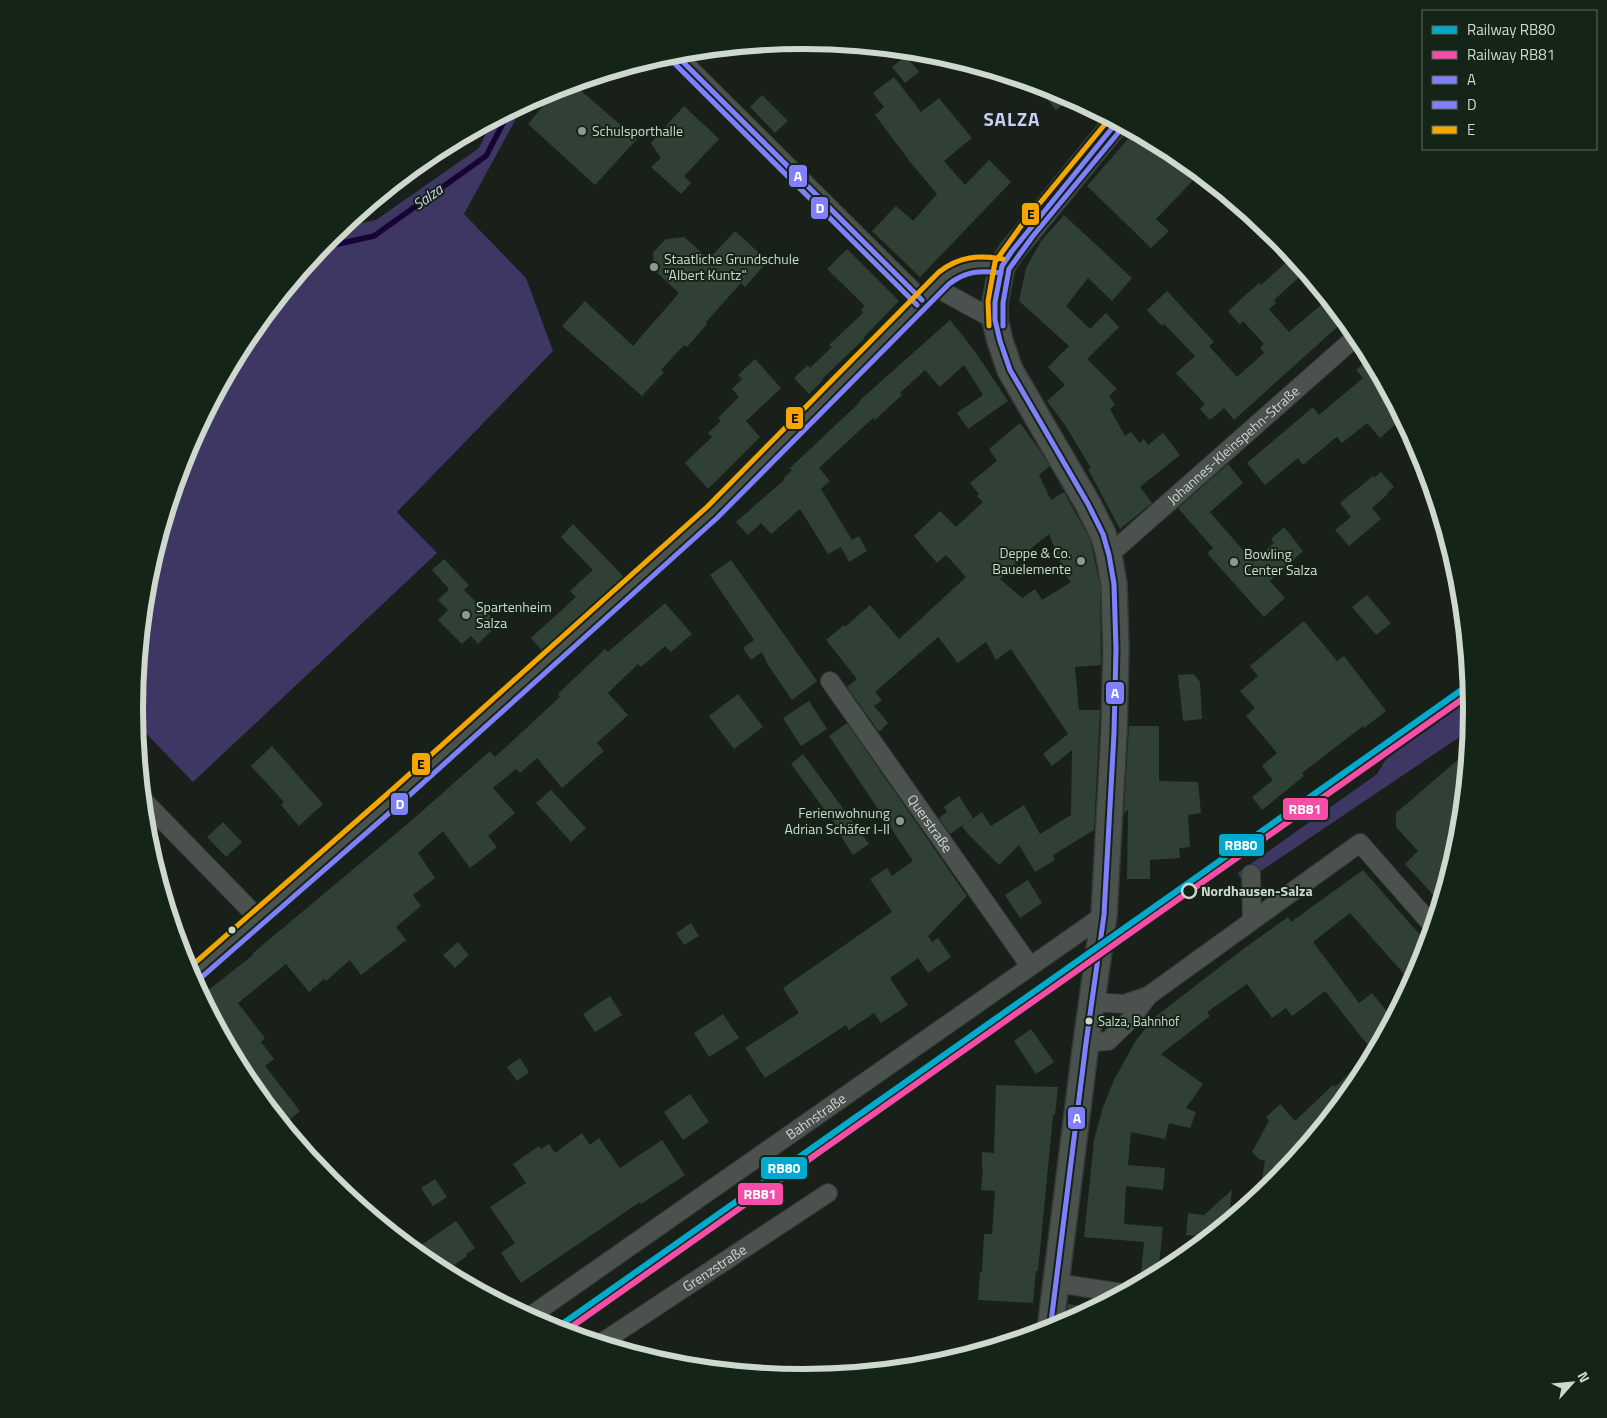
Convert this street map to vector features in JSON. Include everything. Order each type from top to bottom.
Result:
[{"type":"street","points":[[681,60],[922,300]]},
{"type":"street","points":[[1051,1321],[1104,915],[1114,733],[1114,584],[1109,554],[1103,534],[1088,504],[1010,370],[995,320],[994,302],[1002,266],[1027,231],[1114,126]]},
{"type":"street","points":[[198,970],[405,789],[712,512],[950,273],[964,265],[982,263],[1002,266]]},
{"type":"street","points":[[935,287],[995,320]]},
{"type":"street","name":"Johannes-Kleinspehn-Straße","points":[[1109,554],[1351,341]]},
{"type":"street","name":"Querstraße","points":[[830,681],[1030,966]]},
{"type":"street","points":[[151,808],[258,918]]},
{"type":"street","points":[[1092,1002],[1124,1004],[1148,996],[1360,843],[1429,921]]},
{"type":"street","points":[[1251,874],[1252,920]]},
{"type":"street","name":"Bahnstraße","points":[[536,1312],[1104,915]]},
{"type":"street","points":[[1086,1043],[1108,1041],[1132,1018],[1148,996]]},
{"type":"street","name":"Grenzstraße","points":[[606,1339],[828,1192]]},
{"type":"street","points":[[1056,1283],[1114,1292]]},
{"type":"shaded area","points":[[519,113],[464,214],[526,278],[553,351],[397,512],[437,553],[193,782],[144,731],[145,666],[156,580],[166,538],[178,497],[211,417],[255,342],[280,307],[337,242],[356,225],[376,220],[479,148],[488,129]]},
{"type":"shaded area","points":[[1464,704],[1463,735],[1243,883],[1238,873],[1377,774],[1386,759]]},
{"type":"building","points":[[907,57],[919,72],[905,83],[892,67]]},
{"type":"building","points":[[894,77],[921,112],[939,98],[972,138],[944,161],[965,185],[989,160],[1011,182],[920,277],[872,231],[896,206],[913,221],[937,194],[875,115],[884,107],[873,93]]},
{"type":"building","name":"Schulsporthalle","points":[[579,89],[637,139],[595,185],[528,124],[548,101]]},
{"type":"building","points":[[762,95],[788,121],[775,133],[750,107]]},
{"type":"building","points":[[1049,96],[1065,103],[1056,110],[1047,99]]},
{"type":"building","points":[[684,106],[719,139],[684,176],[691,183],[681,194],[651,167],[661,158],[651,143]]},
{"type":"building","points":[[1131,135],[1195,178],[1156,219],[1169,231],[1151,248],[1087,186]]},
{"type":"building","points":[[1064,215],[1132,278],[1112,301],[1088,278],[1066,306],[1090,329],[1106,313],[1119,327],[1087,359],[1117,389],[1109,396],[1115,405],[1110,409],[1125,436],[1131,432],[1140,443],[1144,439],[1148,445],[1163,433],[1180,455],[1140,487],[1152,503],[1120,529],[1088,469],[1091,468],[1065,425],[1047,401],[1065,385],[1048,367],[1069,346],[1019,301],[1026,268],[1041,241]]},
{"type":"building","name":"Staatliche Grundschule \"Albert Kuntz\"","points":[[735,231],[768,261],[745,287],[741,283],[706,322],[707,324],[687,347],[684,345],[661,370],[664,372],[642,396],[562,326],[585,301],[633,346],[679,293],[654,270],[653,252],[666,239],[684,237],[709,259]]},
{"type":"building","points":[[847,249],[899,301],[809,394],[794,378],[808,365],[810,368],[832,347],[829,345],[863,313],[861,310],[865,306],[827,269]]},
{"type":"building","points":[[1288,261],[1301,275],[1274,300],[1276,303],[1269,309],[1289,332],[1324,303],[1340,325],[1234,420],[1224,408],[1210,420],[1200,409],[1205,404],[1176,373],[1195,356],[1164,324],[1162,326],[1147,310],[1167,291],[1214,342],[1209,346],[1237,377],[1264,353],[1260,348],[1264,344],[1243,321],[1240,325],[1228,311],[1259,283],[1261,285]]},
{"type":"building","points":[[950,320],[974,350],[1008,401],[968,429],[957,413],[983,395],[964,365],[940,387],[925,370],[875,420],[873,418],[819,468],[830,481],[821,489],[852,540],[859,536],[867,551],[849,562],[841,547],[828,554],[800,509],[771,534],[761,523],[748,535],[736,522],[784,480],[792,470],[790,468],[859,401]]},
{"type":"building","points":[[755,359],[781,388],[746,421],[760,437],[708,489],[685,463],[712,437],[708,433],[721,421],[718,418],[739,397],[732,389],[742,379],[738,375]]},
{"type":"building","points":[[1364,362],[1398,422],[1380,438],[1367,423],[1342,443],[1337,437],[1303,465],[1298,458],[1265,485],[1247,463],[1313,407],[1319,415],[1363,378],[1356,370]]},
{"type":"building","points":[[1020,423],[1050,466],[1039,475],[1051,500],[1064,492],[1090,539],[1100,585],[1101,665],[1075,667],[1079,710],[1100,710],[1094,830],[1053,855],[1055,860],[1035,872],[1019,845],[999,865],[962,826],[982,812],[991,826],[1024,805],[1040,834],[1071,815],[1072,750],[1052,766],[1043,754],[1068,734],[1011,649],[996,660],[986,642],[958,663],[938,637],[875,692],[882,700],[874,706],[888,723],[879,732],[847,687],[857,679],[826,640],[844,625],[845,627],[870,605],[899,639],[966,577],[946,555],[937,563],[914,536],[940,511],[956,527],[983,502],[977,496],[979,494],[970,483],[997,461],[989,449]],"holes":[[[1049,534],[1066,576],[1071,582],[1042,600],[1035,589],[1022,598],[1000,579],[1028,551]]]},
{"type":"building","name":"Bowling Center Salza","points":[[1228,464],[1243,483],[1210,512],[1253,562],[1274,543],[1271,539],[1284,527],[1303,551],[1270,581],[1285,598],[1264,617],[1207,553],[1213,548],[1178,508]]},
{"type":"building","points":[[1381,472],[1394,487],[1372,508],[1381,519],[1349,546],[1335,530],[1351,517],[1340,503],[1373,476],[1374,478]]},
{"type":"building","points":[[573,524],[624,577],[542,651],[531,638],[576,597],[570,591],[593,570],[561,537]]},
{"type":"building","name":"Spartenheim Salza","points":[[444,559],[469,585],[464,590],[498,624],[478,644],[471,636],[462,644],[438,620],[448,610],[438,600],[449,589],[432,570]]},
{"type":"building","points":[[731,560],[817,681],[792,700],[768,665],[762,652],[751,660],[743,648],[754,640],[710,575]]},
{"type":"building","points":[[1367,595],[1391,623],[1376,635],[1352,607]]},
{"type":"building","points":[[665,603],[692,634],[671,652],[665,646],[641,667],[638,664],[608,693],[628,715],[597,743],[604,751],[562,788],[537,758],[520,773],[516,769],[493,788],[515,813],[488,836],[497,847],[470,868],[443,831],[418,853],[435,878],[413,895],[421,906],[396,927],[406,940],[361,975],[350,960],[326,981],[324,979],[309,992],[286,964],[238,1003],[265,1038],[261,1042],[274,1059],[265,1066],[300,1111],[288,1121],[255,1076],[232,1039],[207,991],[253,955],[411,821],[490,751],[495,757],[560,697],[558,694],[605,649],[608,652]]},
{"type":"building","points":[[1304,621],[1337,661],[1344,656],[1386,711],[1364,728],[1363,726],[1302,773],[1304,776],[1262,810],[1252,797],[1273,780],[1262,766],[1277,753],[1246,716],[1255,708],[1240,691],[1258,676],[1250,666]]},
{"type":"building","points":[[1194,674],[1200,682],[1202,719],[1183,721],[1178,675]]},
{"type":"building","points":[[738,694],[763,727],[734,749],[709,716]]},
{"type":"building","points":[[809,701],[827,729],[801,746],[783,718]]},
{"type":"building","points":[[847,723],[967,896],[928,936],[932,942],[938,938],[951,957],[928,973],[918,958],[890,978],[908,1005],[881,1023],[874,1013],[849,1030],[846,1025],[765,1078],[745,1048],[799,1013],[783,988],[892,912],[870,879],[887,868],[892,876],[913,861],[829,736]]},
{"type":"building","points":[[1129,726],[1159,726],[1159,781],[1198,782],[1201,813],[1188,815],[1190,847],[1179,848],[1180,858],[1150,860],[1150,879],[1127,879],[1128,810],[1124,813]]},
{"type":"building","points":[[272,746],[323,804],[299,826],[281,805],[284,802],[251,766]]},
{"type":"building","points":[[803,754],[869,844],[853,855],[839,833],[841,832],[791,764]]},
{"type":"building","points":[[1462,757],[1451,838],[1435,897],[1405,864],[1418,851],[1396,827],[1396,813]]},
{"type":"building","points":[[551,790],[586,828],[571,842],[536,803]]},
{"type":"building","points":[[959,796],[973,818],[950,834],[939,818],[947,812],[944,807]]},
{"type":"building","points":[[223,822],[242,842],[226,857],[207,837]]},
{"type":"building","points":[[1363,870],[1422,938],[1407,977],[1350,913],[1313,942],[1359,1003],[1372,993],[1389,1014],[1370,1048],[1325,991],[1292,1016],[1286,1008],[1272,1018],[1247,984],[1207,1012],[1210,1016],[1161,1054],[1203,1084],[1186,1108],[1196,1112],[1190,1128],[1169,1123],[1165,1139],[1131,1132],[1128,1165],[1165,1168],[1163,1190],[1126,1186],[1124,1224],[1163,1227],[1159,1265],[1141,1277],[1144,1242],[1084,1237],[1094,1140],[1103,1107],[1114,1080],[1136,1040],[1156,1016],[1288,917],[1291,922]]},
{"type":"building","points":[[1028,880],[1042,903],[1020,918],[1005,895]]},
{"type":"building","points":[[691,923],[699,936],[684,945],[676,933]]},
{"type":"building","points":[[458,942],[469,955],[455,968],[443,955]]},
{"type":"building","points":[[610,996],[622,1015],[595,1032],[583,1014]]},
{"type":"building","points":[[723,1014],[739,1038],[709,1057],[694,1033]]},
{"type":"building","points":[[1031,1029],[1054,1062],[1036,1074],[1014,1041]]},
{"type":"building","points":[[520,1058],[529,1072],[517,1081],[507,1067]]},
{"type":"building","points":[[1361,1062],[1327,1111],[1300,1144],[1262,1179],[1265,1161],[1259,1159],[1252,1152],[1269,1121],[1266,1117],[1280,1104],[1295,1121],[1333,1085],[1335,1087]]},
{"type":"building","points":[[996,1085],[1058,1087],[1055,1115],[1053,1115],[1038,1271],[1036,1271],[1033,1303],[978,1300],[984,1234],[992,1234],[995,1191],[981,1190],[982,1152],[994,1153]]},
{"type":"building","points":[[690,1094],[709,1122],[683,1140],[664,1112]]},
{"type":"building","points":[[582,1133],[590,1145],[599,1138],[620,1168],[662,1140],[685,1175],[641,1204],[640,1202],[521,1283],[501,1253],[515,1243],[490,1207],[526,1183],[513,1164],[539,1146],[541,1149],[549,1144],[555,1153]]},
{"type":"building","points":[[435,1179],[447,1197],[433,1206],[421,1188]]},
{"type":"building","points":[[1232,1190],[1229,1213],[1200,1236],[1186,1235],[1188,1213],[1204,1215]]},
{"type":"building","points":[[456,1221],[475,1248],[451,1267],[420,1246]]},
{"type":"building","points":[[1068,1304],[1084,1306],[1066,1314]]},
{"type":"waterway","name":"Salza","points":[[334,245],[374,236],[486,156],[505,120]]},
{"type":"rail line","name":"RB80","points":[[563,1323],[1463,689]]},
{"type":"rail line","name":"RB81","points":[[572,1327],[1464,698]]},
{"type":"transit line","name":"A","points":[[681,60],[922,300]]},
{"type":"transit line","name":"D","points":[[673,62],[917,305]]},
{"type":"transit line","name":"E","points":[[989,326],[988,301],[995,262],[1021,226],[1106,122]]},
{"type":"transit line","name":"A","points":[[1051,1321],[1104,915],[1114,733],[1116,649],[1114,584],[1103,534],[1088,504],[1010,370],[995,320],[995,302],[1002,266],[1012,251],[1114,126]]},
{"type":"transit line","name":"D","points":[[1003,326],[1003,303],[1009,269],[1033,236],[1121,130]]},
{"type":"transit line","name":"E","points":[[195,963],[393,789],[707,507],[939,272],[954,263],[969,258],[1003,259]]},
{"type":"transit line","name":"D","points":[[201,978],[403,801],[717,518],[949,284],[967,274],[1001,273]]},
{"type":"place","name":"Schulsporthalle","points":[[582,131]]},
{"type":"place","name":"Staatliche Grundschule \"Albert Kuntz\"","points":[[654,267]]},
{"type":"place","name":"Deppe & Co. Bauelemente","points":[[1081,561]]},
{"type":"place","name":"Bowling Center Salza","points":[[1234,562]]},
{"type":"place","name":"Spartenheim Salza","points":[[466,615]]},
{"type":"place","name":"Ferienwohnung Adrian Schäfer I-II","points":[[900,821]]},
{"type":"place","name":"Nordhausen-Salza","points":[[1189,891]]},
{"type":"place","name":"Salza, Bahnhof","points":[[1089,1021]]},
{"type":"district","name":"SALZA","points":[[1012,119]]}]
